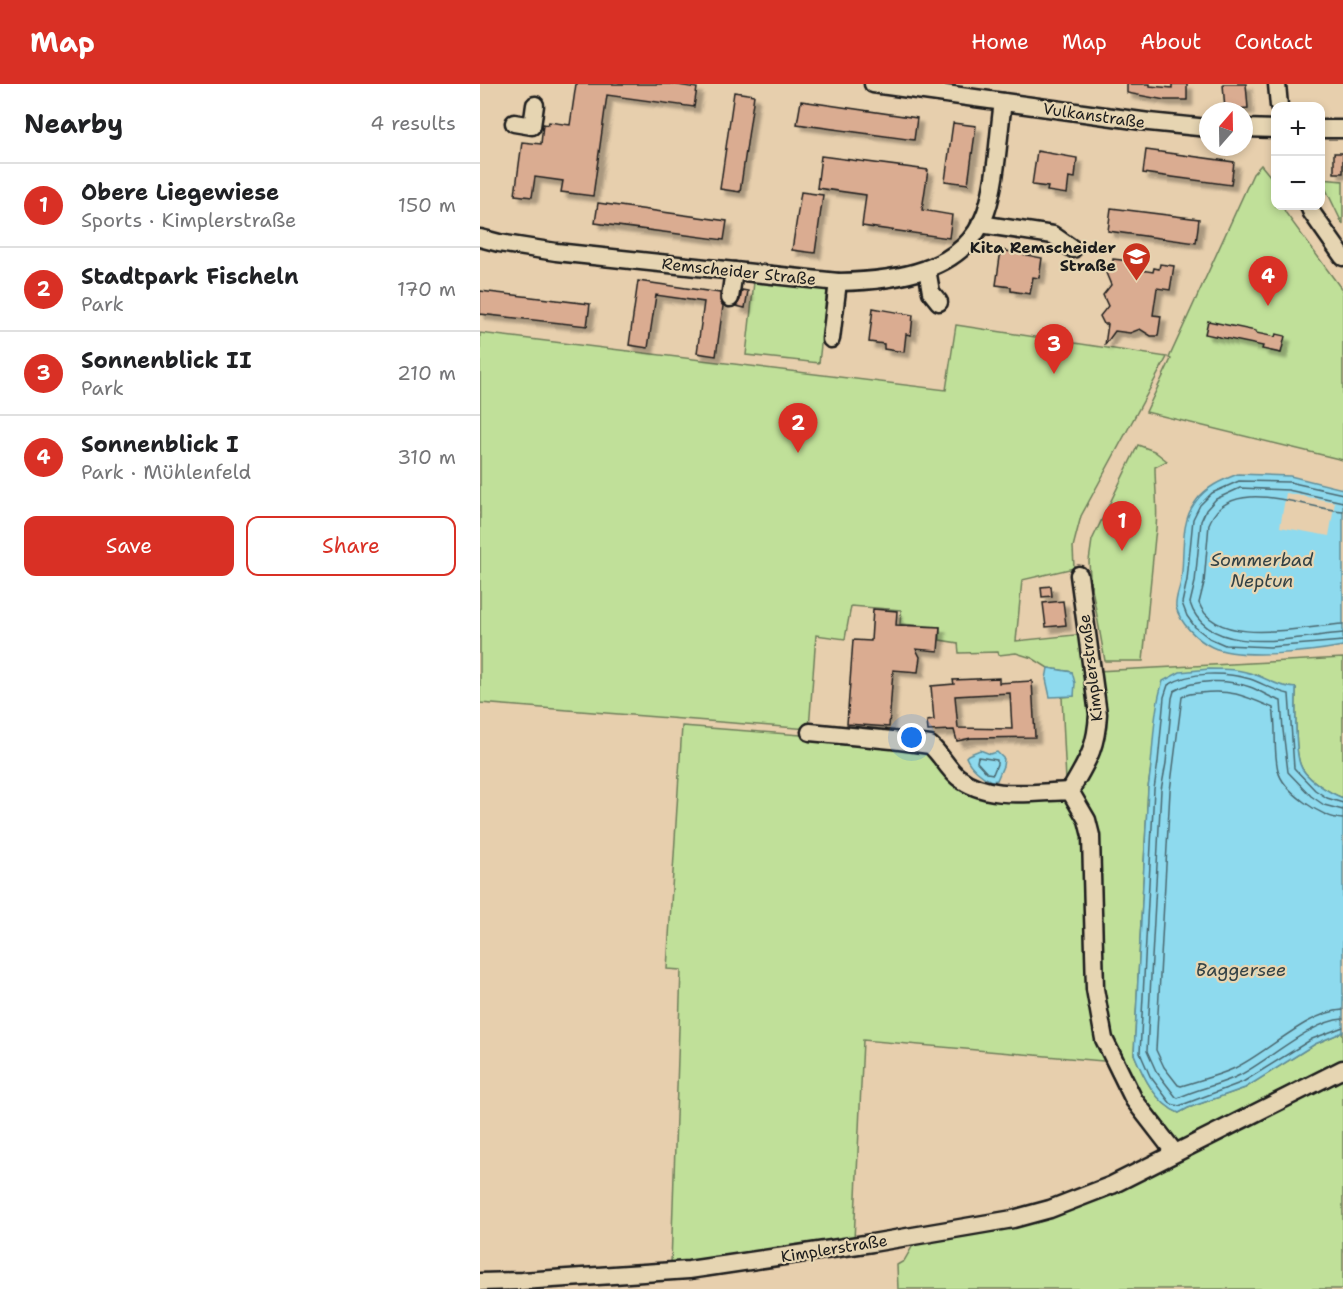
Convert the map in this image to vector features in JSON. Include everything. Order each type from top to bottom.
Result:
[{"type":"street","name":"Vulkanstraße","points":[[873,84],[1167,125],[1199,127]]},
{"type":"street","points":[[1277,84],[1279,102]]},
{"type":"street","name":"Remscheider Straße","points":[[480,238],[556,252],[838,282],[870,282],[898,277],[941,264],[953,256],[980,224],[990,194],[1003,102]]},
{"type":"street","points":[[514,123],[532,126],[535,105]]},
{"type":"street","points":[[1253,128],[1271,129]]},
{"type":"street","points":[[1325,129],[1343,129]]},
{"type":"street","points":[[1311,210],[1343,257]]},
{"type":"street","points":[[980,224],[1053,236],[1073,249]]},
{"type":"street","points":[[927,269],[931,292],[939,302]]},
{"type":"street","points":[[730,298],[734,271]]},
{"type":"street","points":[[831,339],[838,282]]},
{"type":"street","name":"Kimplerstraße","points":[[1070,791],[1086,766],[1097,737],[1098,714],[1079,575]]},
{"type":"street","points":[[810,732],[930,745],[955,775],[967,784],[985,790],[1008,793],[1070,791],[1087,820],[1091,836],[1095,989],[1104,1039],[1134,1100],[1175,1153]]},
{"type":"street","name":"Kimplerstraße","points":[[480,1282],[689,1270],[861,1245],[1013,1219],[1084,1197],[1343,1069]]},
{"type":"green space","points":[[1261,165],[1271,177],[1271,210],[1284,210],[1343,291],[1343,460],[1146,412],[1253,174]]},
{"type":"green space","points":[[1325,179],[1343,181],[1343,225],[1325,187]]},
{"type":"green space","points":[[754,282],[827,290],[819,363],[746,355]]},
{"type":"green space","points":[[956,325],[1167,357],[1081,516],[1073,547],[1074,568],[1022,580],[1016,641],[1084,634],[1093,736],[1075,773],[1066,781],[1062,697],[1074,696],[1072,672],[1048,668],[1032,658],[1016,653],[999,655],[998,652],[959,653],[958,643],[940,640],[940,627],[900,624],[901,610],[851,606],[845,639],[816,635],[809,729],[480,703],[480,333],[946,390]]},
{"type":"green space","points":[[1138,445],[1154,451],[1167,461],[1155,467],[1157,520],[1143,661],[1105,661],[1090,577],[1089,561],[1092,540]]},
{"type":"green space","points":[[1343,658],[1343,798],[1312,780],[1302,769],[1296,737],[1296,688],[1279,687],[1255,674],[1152,761],[1148,788],[1134,1054],[1151,1088],[1164,1103],[1179,1113],[1245,1088],[1315,1044],[1343,1032],[1343,1062],[1276,1092],[1181,1142],[1172,1140],[1151,1120],[1102,1019],[1098,867],[1078,795],[1097,671]]},
{"type":"green space","points":[[682,726],[880,741],[929,749],[953,777],[1071,800],[1084,822],[1108,1057],[1103,1061],[863,1040],[854,1241],[671,1264],[681,970],[667,969]]},
{"type":"green space","points":[[1343,1076],[1343,1289],[898,1289],[897,1265],[904,1261],[916,1240],[1017,1223]]},
{"type":"water","name":"Sommerbad Neptun","points":[[1238,474],[1290,476],[1343,489],[1343,646],[1276,654],[1224,651],[1201,640],[1181,619],[1176,604],[1181,580],[1187,519],[1196,501],[1209,488]]},
{"type":"water","points":[[1048,668],[1072,672],[1075,683],[1074,696],[1050,697],[1046,679]]},
{"type":"water","name":"Baggersee","points":[[1209,669],[1244,672],[1280,685],[1296,688],[1296,737],[1302,769],[1312,780],[1343,798],[1343,1032],[1315,1044],[1245,1088],[1179,1113],[1157,1096],[1146,1080],[1134,1054],[1148,788],[1155,720],[1163,681],[1180,672]]},
{"type":"water","points":[[980,750],[990,754],[997,752],[1004,759],[997,780],[991,781],[984,777],[968,761],[966,757],[968,755]]},
{"type":"pier","points":[[1286,493],[1335,502],[1329,536],[1280,527]]},
{"type":"building","points":[[576,84],[672,84],[697,88],[694,107],[607,95],[593,196],[561,192],[563,181],[535,177],[532,197],[515,195],[522,142],[541,144],[543,124],[548,125],[549,122],[570,125]]},
{"type":"building","points":[[1127,84],[1150,84],[1150,86],[1172,88],[1172,84],[1187,84],[1187,100],[1165,100],[1127,93]]},
{"type":"building","points":[[1223,84],[1246,84],[1248,102],[1224,102]]},
{"type":"building","points":[[734,92],[754,95],[740,192],[720,189]]},
{"type":"building","points":[[801,101],[917,118],[914,140],[797,124]]},
{"type":"building","points":[[953,123],[976,126],[968,184],[945,181]]},
{"type":"building","points":[[1146,150],[1234,162],[1231,185],[1143,173]]},
{"type":"building","points":[[1037,151],[1077,158],[1075,178],[1069,177],[1067,194],[1047,191],[1048,187],[1032,185]]},
{"type":"building","points":[[1334,153],[1343,153],[1343,173],[1334,173]]},
{"type":"building","points":[[821,156],[928,170],[922,210],[952,215],[949,238],[862,226],[866,195],[817,188]]},
{"type":"building","points":[[801,192],[823,195],[815,253],[792,250]]},
{"type":"building","points":[[598,203],[727,221],[724,240],[595,223]]},
{"type":"building","points":[[1111,208],[1199,219],[1196,243],[1108,231]]},
{"type":"building","points":[[1001,250],[1042,258],[1039,278],[1033,277],[1030,294],[1011,291],[1011,287],[996,285]]},
{"type":"building","points":[[1113,259],[1129,261],[1128,268],[1153,272],[1154,268],[1159,269],[1160,264],[1174,266],[1170,290],[1157,288],[1153,315],[1161,316],[1158,336],[1151,336],[1140,329],[1130,333],[1115,331],[1105,345],[1108,324],[1104,324],[1100,316],[1108,306],[1103,295],[1111,285],[1106,273],[1112,266]]},
{"type":"building","points":[[638,281],[720,293],[723,306],[716,356],[697,353],[704,302],[656,295],[648,348],[629,345]]},
{"type":"building","points":[[742,290],[748,291],[745,308],[736,306]]},
{"type":"building","points":[[480,291],[590,304],[587,326],[480,314]]},
{"type":"building","points":[[873,308],[913,315],[911,335],[906,334],[904,352],[884,349],[884,344],[869,342]]},
{"type":"building","points":[[1208,321],[1275,337],[1276,334],[1285,336],[1281,353],[1262,349],[1263,346],[1205,334]]},
{"type":"building","points":[[1051,586],[1052,596],[1042,597],[1041,587]]},
{"type":"building","points":[[1063,601],[1066,625],[1046,627],[1043,603]]},
{"type":"building","points":[[873,609],[897,611],[896,625],[940,627],[938,651],[916,649],[920,657],[918,672],[893,670],[889,727],[847,724],[853,640],[871,641]]},
{"type":"building","points":[[999,678],[999,683],[1032,681],[1035,737],[971,738],[957,741],[954,730],[928,731],[927,721],[934,720],[931,686],[954,684],[953,680]],"holes":[[[1010,693],[1012,729],[958,728],[955,696]]]},
{"type":"place","name":"Kita Remscheider Straße","points":[[1137,282]]},
{"type":"place","name":"Sonnenblick I","points":[[1268,306]]},
{"type":"place","name":"Sonnenblick II","points":[[1054,374]]},
{"type":"place","name":"Stadtpark Fischeln","points":[[798,453]]},
{"type":"place","name":"Obere Liegewiese","points":[[1122,551]]}]
